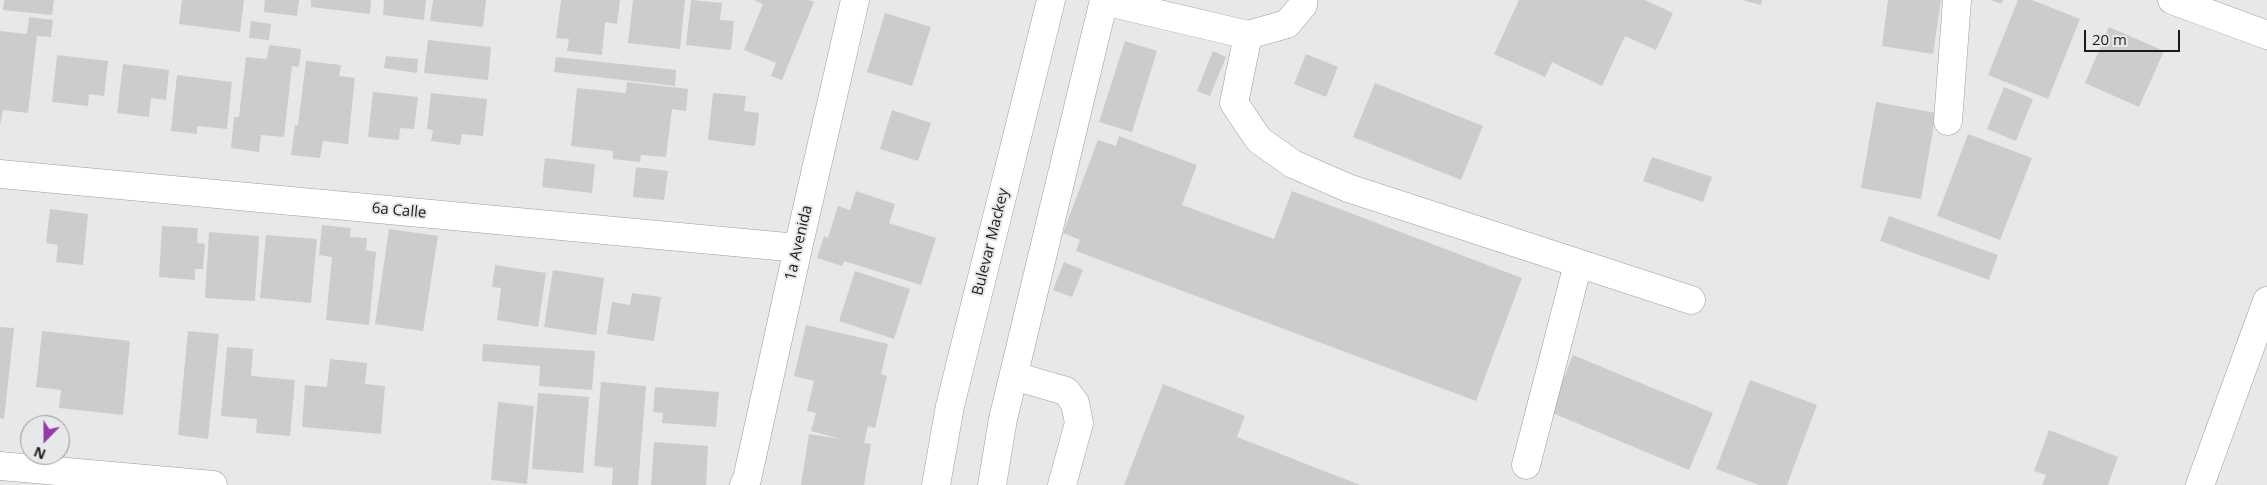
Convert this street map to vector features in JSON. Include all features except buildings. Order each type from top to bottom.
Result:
[{"type":"street","name":"1a Avenida","points":[[744,485],[747,479],[798,248],[856,0]]},
{"type":"street","name":"Bulevar Mackey","points":[[936,485],[950,406],[1051,0]]},
{"type":"street","points":[[992,485],[1003,419],[1104,0],[1248,35],[1287,24],[1303,5],[1304,0]]},
{"type":"street","points":[[1948,121],[1957,0]]},
{"type":"street","points":[[2172,0],[2267,35]]},
{"type":"street","points":[[1248,35],[1234,104],[1259,140],[1286,159],[1348,188],[1691,300]]},
{"type":"street","name":"6a Calle","points":[[0,174],[798,248]]},
{"type":"street","points":[[1526,465],[1578,264]]},
{"type":"street","points":[[2200,485],[2267,301]]},
{"type":"street","points":[[1014,376],[1066,391],[1075,403],[1079,423],[1062,485]]},
{"type":"street","points":[[0,466],[213,485]]}]
